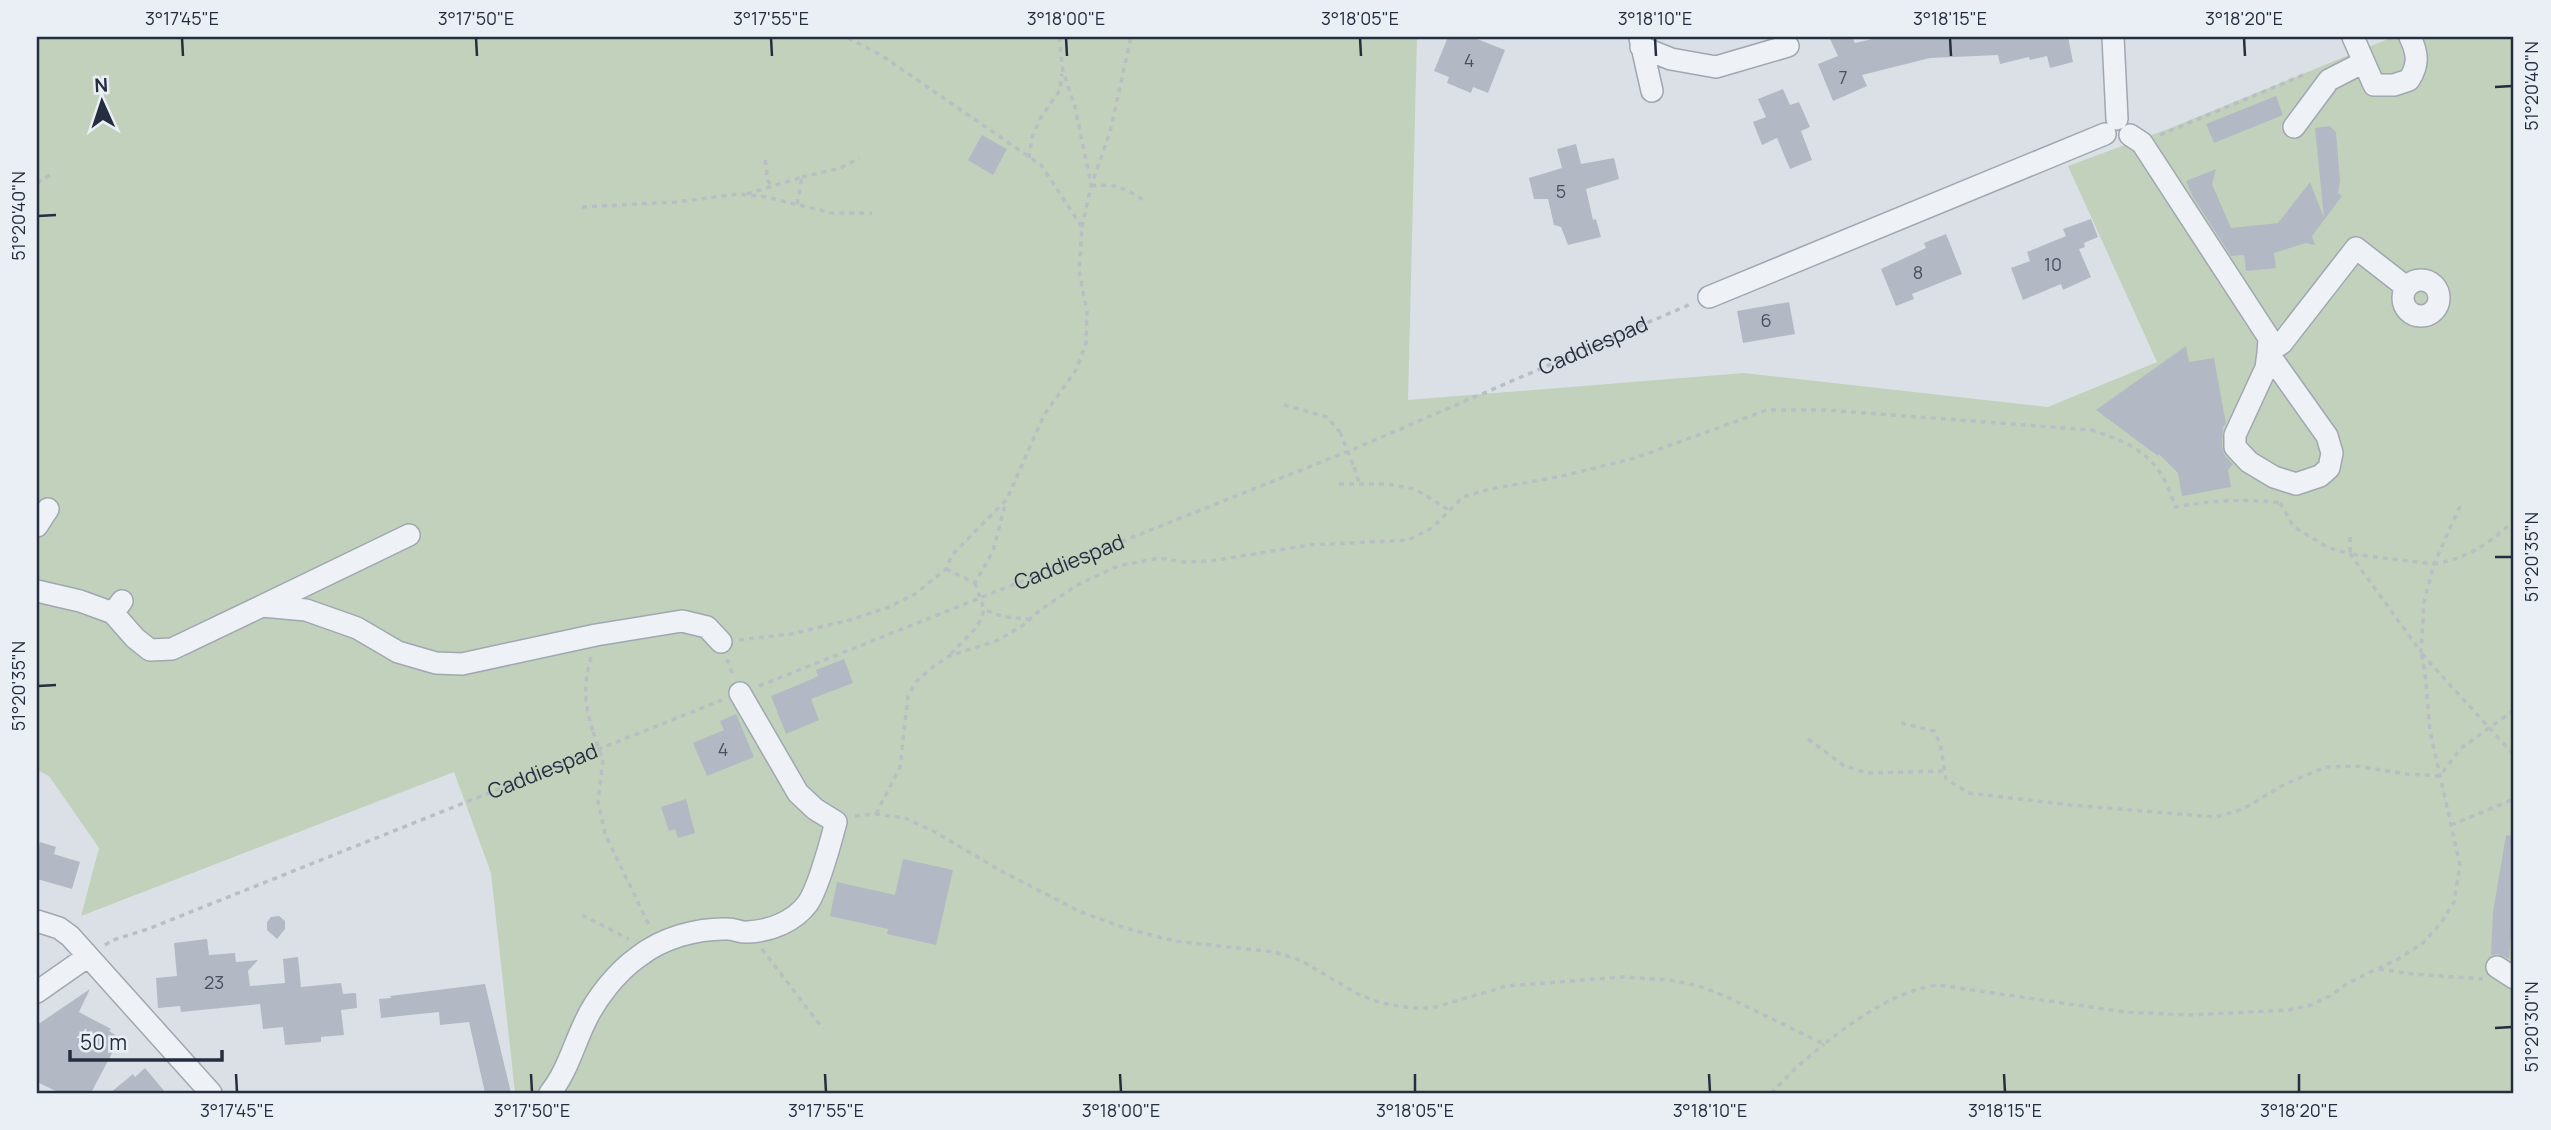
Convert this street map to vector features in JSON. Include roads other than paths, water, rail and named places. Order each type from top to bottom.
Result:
[{"type":"street","points":[[2113,37],[2124,133],[2269,338],[2266,369],[2235,436],[2235,447],[2249,462],[2274,477],[2296,484],[2320,476],[2329,468],[2332,453],[2327,436],[2268,353]]},
{"type":"street","points":[[2353,37],[2374,85],[2394,85],[2409,80],[2418,65],[2416,49],[2410,37]]},
{"type":"street","points":[[1641,42],[1671,58],[1716,67],[1788,46]]},
{"type":"street","points":[[1641,42],[1653,91]]},
{"type":"street","points":[[2294,127],[2329,80],[2364,62]]},
{"type":"street","points":[[1709,297],[2124,133]]},
{"type":"street","points":[[2268,353],[2282,343],[2356,248],[2406,287]]},
{"type":"street","points":[[37,591],[117,607],[135,638],[150,650],[172,649],[408,535]]},
{"type":"street","points":[[262,606],[306,610],[357,628],[398,652],[436,663],[462,664],[596,635],[682,621],[707,627],[721,642]]},
{"type":"street","points":[[550,1093],[562,1077],[585,1021],[598,998],[637,957],[654,947],[695,932],[730,928],[746,933],[772,928],[793,919],[809,902],[836,822],[814,809],[798,793],[740,693]]},
{"type":"street","points":[[37,921],[59,928],[70,936],[211,1093]]},
{"type":"street","points":[[37,992],[87,957]]}]
